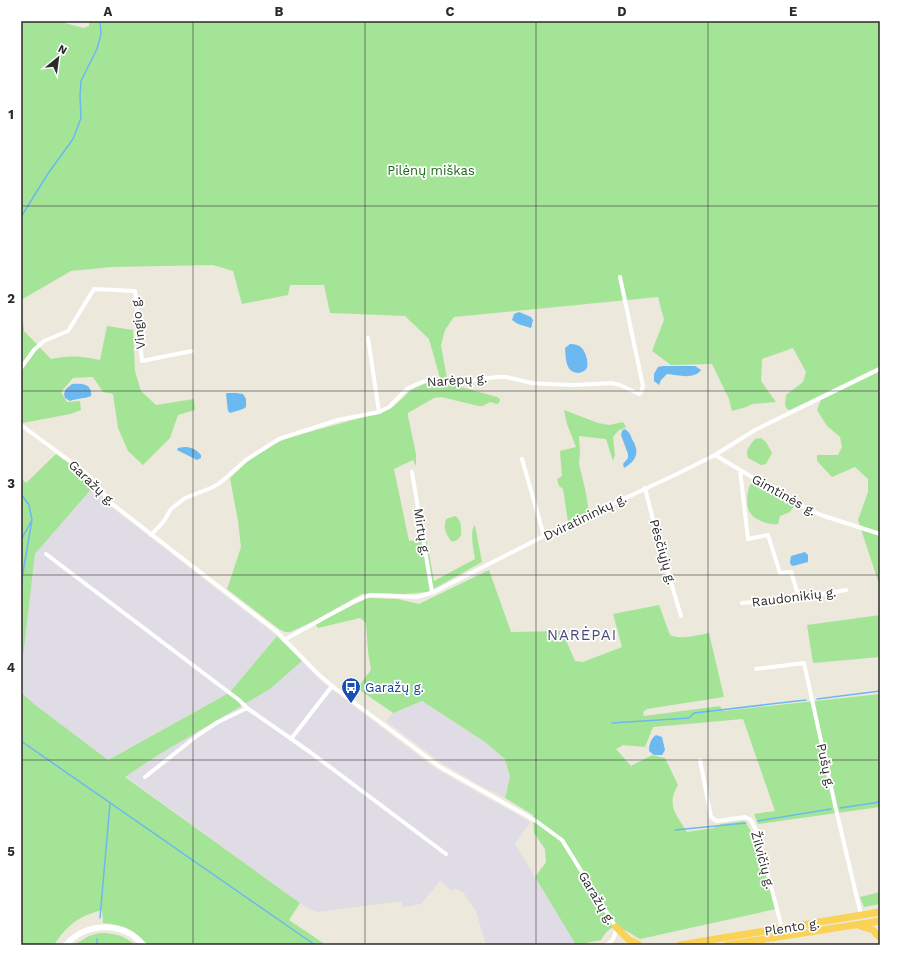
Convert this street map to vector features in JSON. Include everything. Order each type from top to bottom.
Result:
[{"type":"highway","name":"Plento g.","points":[[680,945],[880,912]]},
{"type":"highway","name":"Plento g.","points":[[727,945],[880,921]]},
{"type":"highway","points":[[854,925],[873,930],[880,938]]},
{"type":"highway","points":[[616,927],[629,940],[639,945]]},
{"type":"main road","points":[[66,945],[76,936],[101,927],[127,932],[143,945]]},
{"type":"street","name":"Narėpų g.","points":[[151,535],[164,521],[171,509],[185,498],[220,483],[246,460],[279,439],[338,420],[379,412],[389,407],[407,389],[425,381],[466,381],[506,377],[532,383],[547,384],[574,385],[612,383],[639,394],[643,386],[620,277]]},
{"type":"street","name":"Vingio g.","points":[[21,368],[34,350],[44,341],[68,331],[94,289],[135,291],[142,361],[192,351]]},
{"type":"street","points":[[368,338],[379,412]]},
{"type":"street","name":"Dviratininkų g.","points":[[284,640],[353,602],[370,595],[417,597],[432,592],[544,536],[677,474],[715,455],[755,430],[880,369]]},
{"type":"street","name":"Garažų g.","points":[[21,425],[82,470],[91,478],[111,503],[276,631],[332,686],[440,767],[536,820],[562,840],[616,927],[616,932],[613,939],[607,945]]},
{"type":"street","name":"Gimtinės g.","points":[[715,455],[797,504],[815,512],[880,534]]},
{"type":"street","points":[[522,459],[544,536]]},
{"type":"street","points":[[740,470],[748,539],[768,536],[780,573],[791,572],[799,598]]},
{"type":"street","name":"Mirtų g.","points":[[412,472],[432,592]]},
{"type":"street","name":"Pėsčiųjų g.","points":[[645,488],[656,532],[681,616]]},
{"type":"street","points":[[46,554],[239,700],[247,708],[446,854]]},
{"type":"street","name":"Raudonikių g.","points":[[742,603],[799,598],[846,590]]},
{"type":"street","name":"Pušų g.","points":[[756,669],[804,663],[861,915]]},
{"type":"street","points":[[291,739],[332,686]]},
{"type":"street","points":[[145,777],[198,735],[218,722],[247,708]]},
{"type":"street","name":"Žilvičių g.","points":[[700,760],[711,817],[717,822],[745,818],[751,820],[756,830],[782,928]]},
{"type":"shaded area","points":[[94,486],[109,505],[277,636],[229,693],[107,760],[34,704],[21,692],[21,674],[35,554]]},
{"type":"shaded area","points":[[302,661],[321,681],[436,769],[530,822],[515,844],[576,945],[486,945],[476,911],[463,892],[454,888],[452,891],[440,881],[421,904],[403,907],[402,901],[319,912],[310,910],[125,776],[186,738],[270,689]]},
{"type":"shaded area","points":[[422,701],[485,742],[505,759],[510,777],[505,798],[479,785],[439,761],[386,721],[393,713]]},
{"type":"green space","name":"Pilėnų miškas","points":[[21,21],[57,21],[84,28],[89,26],[89,21],[880,21],[880,366],[790,410],[787,409],[785,405],[786,395],[803,382],[806,372],[793,348],[762,359],[761,381],[776,402],[752,404],[732,411],[729,399],[712,364],[671,365],[652,351],[664,320],[658,297],[454,317],[445,330],[441,345],[447,379],[440,378],[429,339],[405,316],[330,313],[324,285],[290,285],[288,295],[242,304],[233,271],[213,265],[112,267],[71,271],[21,300]]},
{"type":"green space","points":[[21,300],[24,331],[51,359],[76,356],[100,360],[107,326],[133,330],[135,371],[141,391],[156,405],[194,399],[195,410],[178,415],[170,438],[143,465],[128,451],[118,428],[113,394],[103,392],[93,377],[73,378],[61,392],[67,402],[80,401],[81,410],[70,414],[23,423],[21,422]]},
{"type":"green space","points":[[880,369],[880,587],[858,520],[868,492],[868,479],[855,467],[832,477],[817,461],[817,455],[838,455],[842,447],[840,437],[827,426],[817,410],[822,397]]},
{"type":"green space","points":[[438,382],[500,399],[499,403],[497,404],[490,402],[483,406],[479,406],[441,397],[434,398],[408,413],[416,454],[416,466],[413,460],[394,469],[409,541],[420,540],[426,537],[434,581],[475,559],[472,532],[475,525],[482,562],[428,592],[404,594],[362,594],[312,622],[290,632],[285,632],[279,629],[227,589],[241,547],[230,478],[248,461],[270,446],[287,438],[379,414],[393,407],[411,390],[424,384]]},
{"type":"green space","points":[[564,410],[598,423],[609,425],[623,422],[626,427],[618,431],[613,437],[615,455],[613,461],[606,439],[579,436],[579,464],[589,512],[568,522],[563,489],[559,486],[557,479],[562,476],[560,451],[576,447],[567,424]]},
{"type":"green space","points":[[761,438],[766,442],[772,453],[766,464],[761,465],[748,458],[747,452],[751,443],[755,439]]},
{"type":"green space","points":[[56,454],[83,474],[94,486],[35,554],[21,674],[21,478],[26,483]]},
{"type":"green space","points":[[755,481],[787,499],[794,506],[790,512],[780,516],[778,524],[770,524],[762,521],[754,517],[749,511],[747,502],[748,491],[750,485]]},
{"type":"green space","points":[[455,516],[460,522],[461,535],[457,540],[451,541],[446,531],[445,522],[446,519]]},
{"type":"green space","points":[[489,570],[511,632],[562,631],[575,661],[583,662],[622,647],[613,614],[659,605],[670,635],[684,637],[709,633],[724,697],[647,709],[643,712],[644,716],[720,706],[723,711],[880,694],[880,807],[758,824],[754,814],[775,811],[743,719],[653,727],[645,747],[623,745],[616,749],[631,766],[652,755],[665,758],[678,785],[674,792],[674,810],[687,832],[713,828],[721,824],[744,821],[750,829],[759,850],[776,909],[640,939],[623,929],[614,927],[606,933],[601,940],[576,945],[535,877],[546,862],[545,849],[534,833],[533,815],[505,798],[510,777],[505,759],[485,742],[422,701],[393,713],[357,688],[371,670],[366,623],[360,618],[318,628],[315,624],[367,598],[398,599],[419,604]]},
{"type":"green space","points":[[880,615],[880,657],[813,663],[807,625]]},
{"type":"green space","points":[[277,636],[302,661],[270,689],[158,755],[125,777],[300,903],[289,920],[326,945],[148,945],[138,935],[128,929],[103,923],[102,910],[80,918],[74,922],[54,945],[21,945],[21,692],[34,704],[108,760],[229,693]]},
{"type":"green space","points":[[880,892],[880,904],[864,907],[860,897]]},
{"type":"green space","points":[[99,933],[118,935],[135,945],[74,945],[89,936]]},
{"type":"water","points":[[519,312],[531,317],[533,320],[531,328],[518,324],[512,320],[514,314]]},
{"type":"water","points":[[570,344],[579,346],[585,352],[587,368],[582,372],[574,372],[567,364],[565,348]]},
{"type":"water","points":[[695,366],[701,370],[690,376],[667,374],[661,380],[659,385],[654,381],[654,374],[658,367]]},
{"type":"water","points":[[72,384],[86,385],[90,389],[91,396],[70,401],[65,398],[64,394],[66,389]]},
{"type":"water","points":[[227,393],[243,394],[246,399],[246,407],[230,413],[228,411]]},
{"type":"water","points":[[624,429],[630,434],[636,448],[636,455],[632,462],[624,468],[623,464],[628,458],[628,454],[621,435]]},
{"type":"water","points":[[184,447],[195,450],[201,455],[201,458],[197,460],[177,450],[178,448]]},
{"type":"water","points":[[805,552],[808,555],[808,562],[793,566],[791,565],[791,556]]},
{"type":"water","points":[[656,735],[662,737],[665,750],[662,755],[654,755],[649,751],[649,746]]},
{"type":"waterway","points":[[21,217],[47,175],[73,139],[81,118],[81,81],[97,49],[101,34],[100,21]]},
{"type":"waterway","points":[[21,494],[29,505],[32,520],[21,540]]},
{"type":"waterway","points":[[21,584],[32,520]]},
{"type":"waterway","points":[[817,699],[880,691]]},
{"type":"waterway","points":[[612,723],[689,718],[694,713],[806,700]]},
{"type":"waterway","points":[[21,741],[315,945]]},
{"type":"waterway","points":[[840,808],[880,802]]},
{"type":"waterway","points":[[100,918],[110,803]]},
{"type":"waterway","points":[[758,821],[831,809]]},
{"type":"waterway","points":[[675,830],[746,823]]},
{"type":"waterway","points":[[97,939],[97,945]]},
{"type":"place","name":"Garažų g.","points":[[351,704]]},
{"type":"district","name":"NARĖPAI","points":[[582,635]]}]
